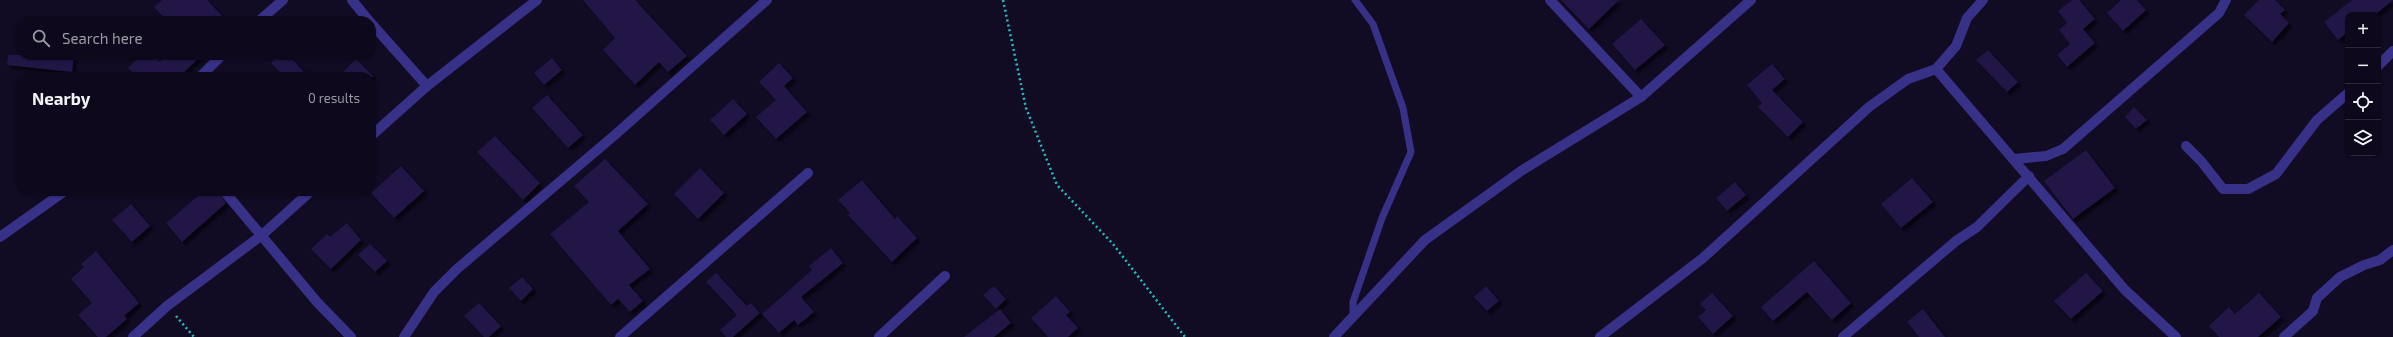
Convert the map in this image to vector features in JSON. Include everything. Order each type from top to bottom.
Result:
[{"type":"street","points":[[265,16],[283,0]]},
{"type":"street","points":[[352,0],[365,16]]},
{"type":"street","points":[[376,132],[427,86],[537,0]]},
{"type":"street","points":[[404,337],[434,292],[457,269],[616,134],[767,0]]},
{"type":"street","points":[[1550,0],[1641,97]]},
{"type":"street","points":[[1334,337],[1425,240],[1521,171],[1641,97],[1751,0]]},
{"type":"street","points":[[1600,337],[1703,258],[1869,107],[1908,79],[1936,69],[1956,46],[1967,18],[1983,0]]},
{"type":"street","points":[[2014,159],[2046,156],[2062,149],[2219,13],[2226,0]]},
{"type":"street","points":[[376,29],[427,86]]},
{"type":"street","points":[[2381,63],[2393,51]]},
{"type":"street","points":[[205,72],[217,60]]},
{"type":"street","points":[[1936,69],[2136,301],[2176,337]]},
{"type":"street","points":[[2186,146],[2201,160],[2223,190],[2248,189],[2276,174],[2317,120],[2345,96]]},
{"type":"street","points":[[620,337],[808,173]]},
{"type":"street","points":[[1843,337],[1956,241],[1977,227],[2029,176]]},
{"type":"street","points":[[0,238],[59,196]]},
{"type":"street","points":[[228,196],[317,302],[351,337]]},
{"type":"street","points":[[133,337],[167,306],[262,235],[305,196]]},
{"type":"street","points":[[2284,337],[2313,312],[2317,298],[2340,277],[2364,265],[2380,260],[2393,250]]},
{"type":"street","points":[[879,337],[945,276]]},
{"type":"lane","points":[[1353,317],[1353,302],[1382,218],[1411,152],[1403,108],[1373,24],[1354,0]]},
{"type":"path","points":[[1003,0],[1026,108],[1057,185],[1113,244],[1185,337]]},
{"type":"path","points":[[167,306],[194,337]]},
{"type":"building","points":[[162,0],[207,0],[222,16],[162,16],[154,7]]},
{"type":"building","points":[[583,0],[635,0],[687,56],[668,72],[659,62],[635,85],[603,50],[615,38]]},
{"type":"building","points":[[1561,0],[1619,0],[1589,29]]},
{"type":"building","points":[[2072,0],[2079,0],[2095,19],[2083,29],[2095,43],[2067,67],[2057,55],[2070,44],[2059,30],[2067,23],[2058,11]]},
{"type":"building","points":[[2121,0],[2137,0],[2146,10],[2123,31],[2107,13]]},
{"type":"building","points":[[2259,0],[2275,0],[2285,10],[2280,14],[2289,23],[2272,42],[2244,15]]},
{"type":"building","points":[[2352,0],[2393,0],[2379,12],[2345,12],[2345,34],[2338,40],[2324,22]]},
{"type":"building","points":[[1641,19],[1665,45],[1635,70],[1612,44]]},
{"type":"building","points":[[1988,50],[2018,82],[2007,92],[1976,60]]},
{"type":"building","points":[[8,55],[16,55],[16,60],[73,60],[72,72],[7,65]]},
{"type":"building","points":[[552,58],[562,70],[544,85],[534,73]]},
{"type":"building","points":[[136,60],[158,60],[160,62],[162,60],[197,60],[184,72],[132,72],[128,68]]},
{"type":"building","points":[[274,60],[293,60],[304,72],[279,72],[271,63]]},
{"type":"building","points":[[355,60],[357,60],[369,72],[343,72]]},
{"type":"building","points":[[779,63],[793,78],[784,86],[807,112],[776,139],[756,117],[776,100],[759,82]]},
{"type":"building","points":[[1772,64],[1785,79],[1772,90],[1803,122],[1788,137],[1758,107],[1762,103],[1747,85]]},
{"type":"building","points":[[547,95],[583,135],[568,148],[532,108]]},
{"type":"building","points":[[733,99],[747,114],[724,135],[710,120]]},
{"type":"building","points":[[2134,107],[2147,120],[2136,129],[2125,117]]},
{"type":"building","points":[[495,136],[540,183],[523,200],[477,152]]},
{"type":"building","points":[[2086,150],[2115,188],[2073,219],[2044,181]]},
{"type":"building","points":[[605,159],[648,204],[618,231],[650,269],[629,285],[643,301],[630,312],[618,299],[611,305],[550,234],[589,202],[574,186]]},
{"type":"building","points":[[401,166],[424,191],[394,218],[374,196],[376,196],[376,188]]},
{"type":"building","points":[[700,168],[724,193],[698,219],[674,194]]},
{"type":"building","points":[[1912,178],[1933,202],[1901,228],[1881,204]]},
{"type":"building","points":[[862,180],[895,219],[897,216],[917,238],[892,262],[848,215],[850,213],[838,200]]},
{"type":"building","points":[[1735,182],[1746,195],[1727,211],[1716,198]]},
{"type":"building","points":[[198,196],[221,196],[226,203],[182,242],[166,223]]},
{"type":"building","points":[[131,204],[150,226],[132,242],[112,220]]},
{"type":"building","points":[[347,223],[361,240],[331,269],[311,249],[327,234],[330,237]]},
{"type":"building","points":[[370,244],[387,261],[375,272],[358,255]]},
{"type":"building","points":[[831,248],[843,263],[801,297],[814,312],[798,325],[794,320],[779,333],[762,314],[812,270],[809,266]]},
{"type":"building","points":[[96,251],[139,303],[124,316],[127,319],[106,337],[98,337],[78,315],[92,303],[71,279],[84,267],[81,264]]},
{"type":"building","points":[[1814,261],[1851,303],[1832,320],[1807,292],[1773,321],[1761,307]]},
{"type":"building","points":[[716,273],[747,306],[751,303],[760,313],[733,337],[726,337],[720,330],[737,315],[706,282]]},
{"type":"building","points":[[2086,273],[2103,291],[2071,319],[2054,301]]},
{"type":"building","points":[[522,277],[533,289],[521,301],[509,288]]},
{"type":"building","points":[[994,286],[1006,299],[996,309],[983,295]]},
{"type":"building","points":[[1486,286],[1499,301],[1487,311],[1474,297]]},
{"type":"building","points":[[1712,293],[1733,316],[1713,334],[1698,317],[1706,310],[1700,304]]},
{"type":"building","points":[[2259,293],[2281,317],[2258,337],[2219,337],[2209,326],[2229,307],[2235,314]]},
{"type":"building","points":[[1056,296],[1070,312],[1066,315],[1078,328],[1068,337],[1048,337],[1031,318]]},
{"type":"building","points":[[479,303],[501,326],[489,337],[484,337],[464,316]]},
{"type":"building","points":[[1000,309],[1011,323],[994,337],[964,337]]},
{"type":"building","points":[[1923,309],[1945,337],[1919,337],[1907,322]]}]
